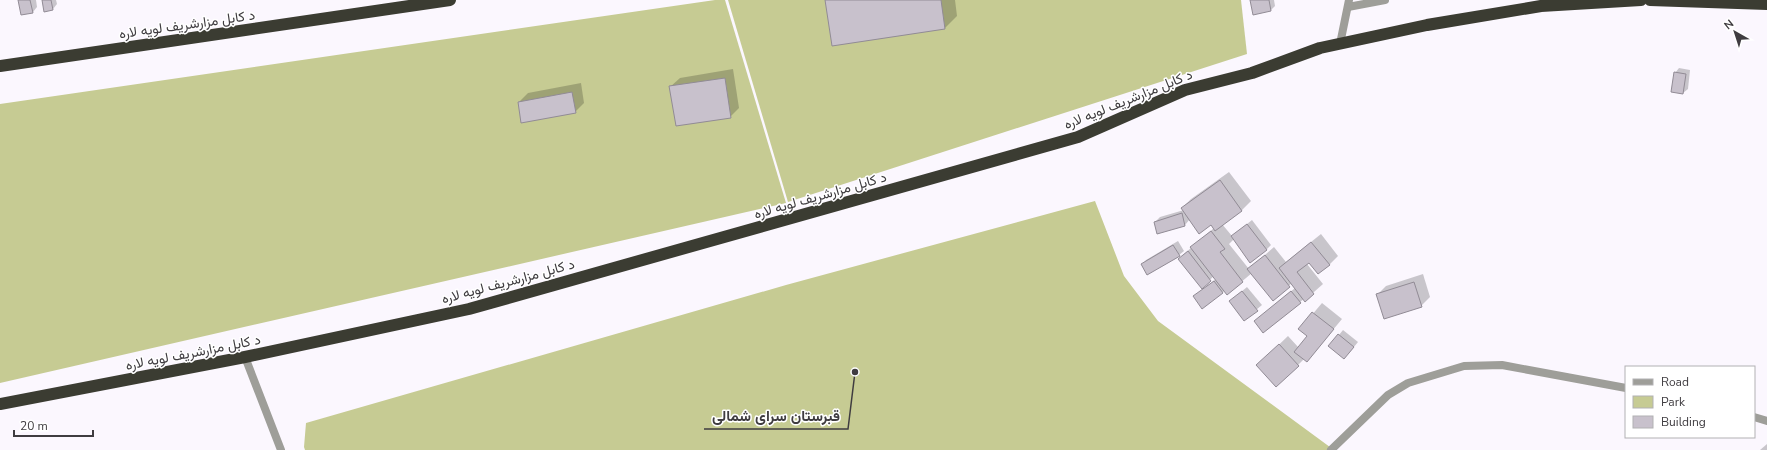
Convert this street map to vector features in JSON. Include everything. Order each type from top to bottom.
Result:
[{"type":"highway","name":"د کابل مزارشریف لویه لاره","points":[[0,66],[450,0]]},
{"type":"highway","name":"د کابل مزارشریف لویه لاره","points":[[0,404],[245,357],[469,309],[1078,137],[1185,90],[1252,73],[1320,48],[1427,25],[1565,2],[1641,0]]},
{"type":"highway","points":[[1650,0],[1767,4]]},
{"type":"street","points":[[1340,44],[1349,3],[1386,0]]},
{"type":"street","points":[[245,357],[281,450]]},
{"type":"street","points":[[1331,450],[1388,395],[1408,383],[1464,366],[1502,365],[1625,388]]},
{"type":"street","points":[[1755,417],[1767,421]]},
{"type":"green space","points":[[715,0],[725,0],[786,203],[0,383],[0,104]]},
{"type":"green space","points":[[728,0],[1241,0],[1247,54],[788,202]]},
{"type":"green space","points":[[1095,201],[1124,276],[1158,321],[1334,450],[305,450],[304,447],[306,423],[786,285]]},
{"type":"building","points":[[18,0],[30,0],[33,13],[21,15]]},
{"type":"building","points":[[42,0],[51,0],[53,10],[44,12]]},
{"type":"building","points":[[825,0],[941,0],[945,29],[832,46]]},
{"type":"building","points":[[1250,0],[1269,0],[1271,11],[1253,15]]},
{"type":"building","points":[[1674,72],[1686,74],[1683,94],[1671,92]]},
{"type":"building","points":[[725,78],[731,118],[676,126],[669,86]]},
{"type":"building","points":[[572,92],[576,113],[521,123],[518,102]]},
{"type":"building","points":[[1220,180],[1242,211],[1215,231],[1211,225],[1199,234],[1181,208]]},
{"type":"building","points":[[1182,213],[1185,226],[1157,234],[1154,222]]},
{"type":"building","points":[[1247,224],[1267,250],[1250,263],[1231,236]]},
{"type":"building","points":[[1211,231],[1225,249],[1220,252],[1243,282],[1227,295],[1190,247]]},
{"type":"building","points":[[1311,242],[1330,265],[1318,274],[1309,263],[1297,272],[1314,294],[1305,302],[1279,268]]},
{"type":"building","points":[[1173,245],[1180,256],[1147,275],[1141,264]]},
{"type":"building","points":[[1188,251],[1211,281],[1202,289],[1178,259]]},
{"type":"building","points":[[1265,255],[1290,287],[1273,301],[1247,269]]},
{"type":"building","points":[[1214,281],[1223,293],[1202,309],[1193,296]]},
{"type":"building","points":[[1414,282],[1422,307],[1384,319],[1376,294]]},
{"type":"building","points":[[1242,291],[1258,311],[1244,321],[1229,301]]},
{"type":"building","points":[[1291,291],[1301,303],[1263,333],[1254,321]]},
{"type":"building","points":[[1312,312],[1334,329],[1307,362],[1294,352],[1307,336],[1298,329]]},
{"type":"building","points":[[1338,334],[1354,347],[1344,359],[1328,346]]},
{"type":"building","points":[[1279,344],[1299,366],[1276,387],[1256,365]]},
{"type":"place","name":"قبرستان سرای شمالی","points":[[855,372]]}]
